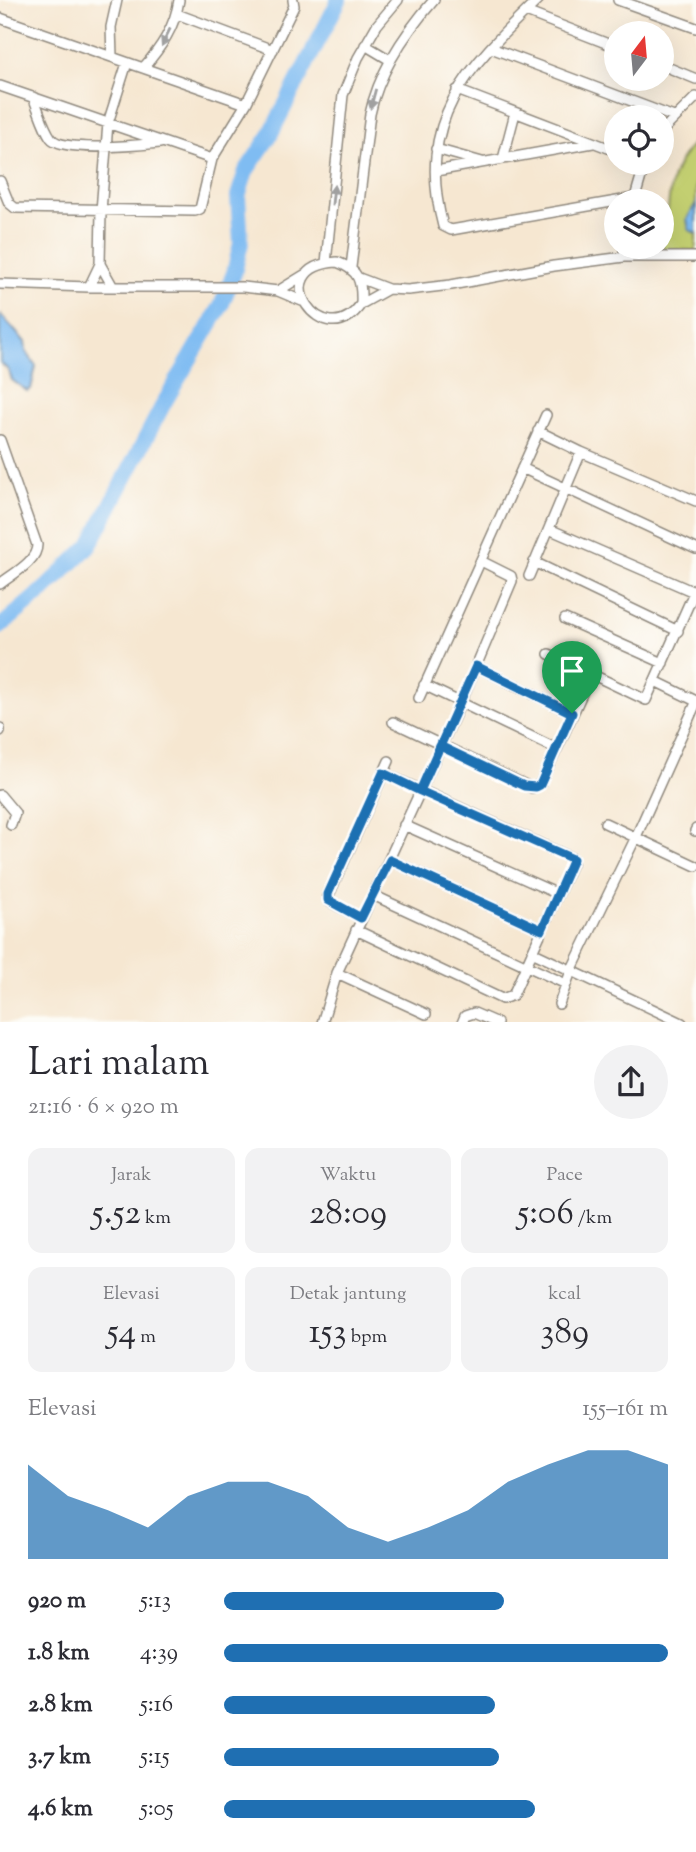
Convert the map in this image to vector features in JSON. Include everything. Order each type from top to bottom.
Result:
[{"type":"street","points":[[112,57],[111,27],[117,0]]},
{"type":"street","points":[[143,68],[163,45],[177,14],[179,0]]},
{"type":"street","points":[[0,181],[9,203],[15,208],[101,211],[200,209],[212,159],[246,104],[294,6],[293,0]]},
{"type":"street","points":[[326,263],[343,95],[377,24],[398,0]]},
{"type":"street","points":[[351,267],[374,92],[390,60],[433,0]]},
{"type":"street","points":[[538,0],[472,68],[441,122],[436,149],[436,171],[438,210],[443,226],[451,230],[604,205]]},
{"type":"street","points":[[618,0],[696,28]]},
{"type":"street","points":[[526,12],[604,42]]},
{"type":"street","points":[[177,14],[273,50]]},
{"type":"street","points":[[0,18],[246,104]]},
{"type":"street","points":[[365,45],[390,60]]},
{"type":"street","points":[[491,48],[642,105]]},
{"type":"street","points":[[89,287],[100,264],[108,123],[127,63]]},
{"type":"street","points":[[674,70],[696,79]]},
{"type":"street","points":[[0,86],[212,159]]},
{"type":"street","points":[[457,90],[604,147]]},
{"type":"street","points":[[33,97],[52,140],[60,145],[106,147],[166,143]]},
{"type":"street","points":[[674,117],[696,97]]},
{"type":"street","points":[[503,159],[515,113]]},
{"type":"street","points":[[436,171],[593,143]]},
{"type":"street","points":[[436,149],[483,163]]},
{"type":"street","points":[[674,255],[696,257]]},
{"type":"street","points":[[359,278],[388,289],[451,285],[608,259]]},
{"type":"street","points":[[278,291],[312,267],[337,262],[351,267],[359,278],[361,304]]},
{"type":"street","points":[[100,264],[113,287]]},
{"type":"street","points":[[302,301],[304,275]]},
{"type":"street","points":[[0,284],[243,287],[278,291],[302,301],[320,318],[331,320],[351,316],[361,304],[388,289]]},
{"type":"street","points":[[419,698],[546,415]]},
{"type":"street","points":[[538,431],[696,501]]},
{"type":"street","points":[[0,440],[37,545],[33,558],[0,584]]},
{"type":"street","points":[[529,576],[581,452]]},
{"type":"street","points":[[522,468],[696,550]]},
{"type":"street","points":[[549,529],[695,590],[646,700],[549,654]]},
{"type":"street","points":[[322,1022],[337,973],[461,702],[512,581],[511,576],[481,561]]},
{"type":"street","points":[[534,562],[678,631]]},
{"type":"street","points":[[565,619],[663,663]]},
{"type":"street","points":[[476,666],[572,713]]},
{"type":"street","points":[[393,722],[532,788],[540,785],[591,674]]},
{"type":"street","points":[[559,1004],[571,971],[635,839],[696,702],[655,681]]},
{"type":"street","points":[[424,685],[557,749]]},
{"type":"street","points":[[361,918],[330,902],[328,897],[389,761]]},
{"type":"street","points":[[356,930],[502,999],[513,995],[573,862],[572,858],[383,773]]},
{"type":"street","points":[[2,801],[15,813],[11,825]]},
{"type":"street","points":[[605,823],[696,866]]},
{"type":"street","points":[[404,825],[558,894]]},
{"type":"street","points":[[390,860],[542,930]]},
{"type":"street","points":[[373,895],[566,984]]},
{"type":"street","points":[[532,953],[680,1022]]},
{"type":"street","points":[[337,973],[426,1014]]},
{"type":"street","points":[[462,1022],[465,1016],[474,1013],[495,1022]]},
{"type":"green space","points":[[696,139],[696,251],[674,250],[674,189],[670,189],[681,160]]},
{"type":"water","points":[[696,203],[696,233],[689,230],[687,219]]},
{"type":"water","points":[[0,314],[25,342],[26,351],[36,366],[31,389],[27,391],[12,380],[8,370],[0,362]]},
{"type":"waterway","points":[[0,627],[90,545],[164,403],[221,306],[234,273],[241,243],[238,196],[246,171],[269,137],[339,0]]},
{"type":"route","points":[[572,713],[476,666],[461,702],[440,746],[420,791],[573,859],[542,930],[390,860],[361,918],[328,900],[328,894],[383,773],[420,791],[440,746],[524,786],[536,787],[540,785],[572,713]]}]
